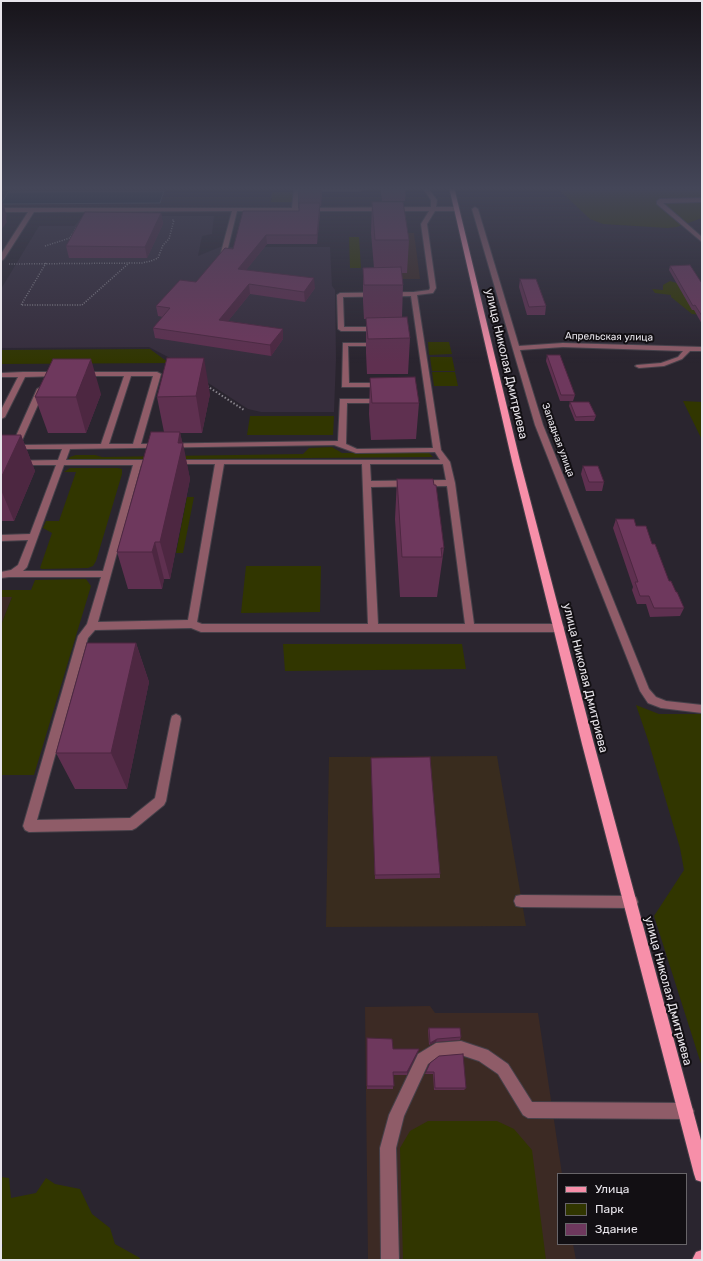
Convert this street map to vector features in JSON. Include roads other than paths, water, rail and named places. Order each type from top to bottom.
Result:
[{"type":"main road","name":"улица Николая Дмитриева","points":[[465,246],[516,461],[702,1174]]},
{"type":"street","points":[[1,259],[9,246]]},
{"type":"street","points":[[223,256],[226,246]]},
{"type":"street","points":[[388,329],[341,329],[340,295],[414,294],[431,292],[433,288],[427,246]]},
{"type":"street","name":"Западная улица","points":[[486,246],[539,425],[644,691],[652,700],[665,705],[702,709]]},
{"type":"street","points":[[414,294],[419,330],[417,343],[426,400],[437,450],[446,462],[451,483],[470,628]]},
{"type":"street","points":[[411,330],[419,330]]},
{"type":"street","points":[[390,384],[345,385],[345,344],[391,344]]},
{"type":"street","name":"Апрельская улица","points":[[516,348],[563,345],[702,349]]},
{"type":"street","points":[[639,366],[662,365],[680,358],[688,349]]},
{"type":"street","points":[[1,417],[23,374]]},
{"type":"street","points":[[15,447],[48,374]]},
{"type":"street","points":[[104,446],[128,374]]},
{"type":"street","points":[[1,375],[156,374],[136,446]]},
{"type":"street","points":[[345,446],[342,401],[390,401]]},
{"type":"street","points":[[1,447],[328,443],[345,446],[356,451],[370,452],[437,450]]},
{"type":"street","points":[[3,575],[13,573],[22,567],[67,447]]},
{"type":"street","points":[[138,462],[92,626],[83,636],[29,826],[132,824],[160,801],[176,719]]},
{"type":"street","points":[[192,624],[220,462]]},
{"type":"street","points":[[366,462],[373,628]]},
{"type":"street","points":[[1,463],[446,462]]},
{"type":"street","points":[[367,484],[451,483]]},
{"type":"street","points":[[1,538],[33,538]]},
{"type":"street","points":[[3,575],[106,574]]},
{"type":"street","points":[[92,626],[192,624],[201,628],[559,628]]},
{"type":"street","points":[[522,900],[631,902]]},
{"type":"street","points":[[390,1260],[388,1148],[397,1115],[423,1059],[436,1050],[460,1048],[483,1055],[503,1069],[528,1110],[686,1111]]}]
